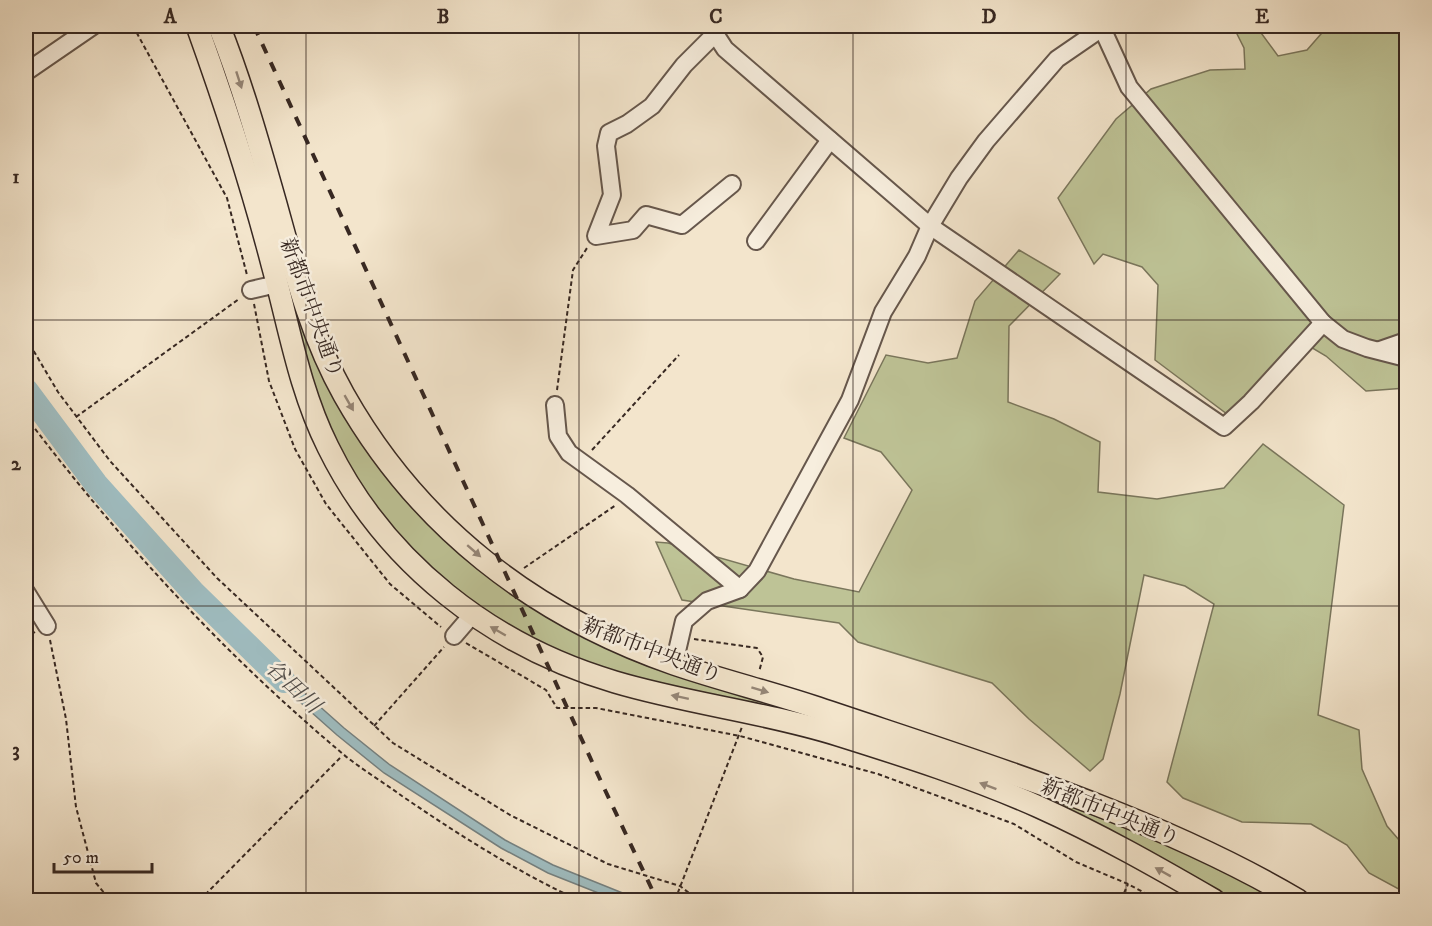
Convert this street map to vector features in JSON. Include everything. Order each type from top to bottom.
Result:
[{"type":"main road","name":"新都市中央通り","points":[[197,26],[236,136],[305,394],[327,447],[346,480],[382,532],[411,563],[455,603],[520,645],[577,670],[617,683],[754,713],[834,734],[991,787],[1092,833],[1214,900]]},
{"type":"main road","name":"新都市中央通り","points":[[219,26],[258,140],[296,275],[326,359],[341,391],[395,472],[429,511],[508,581],[541,603],[621,643],[674,664],[811,705],[1107,809],[1198,848],[1298,900]]},
{"type":"street","points":[[26,72],[93,26]]},
{"type":"street","points":[[674,664],[684,621],[707,601],[740,589],[757,571],[850,400],[883,312],[917,256],[930,226],[958,178],[1007,116],[1057,59],[1102,26],[1129,87],[1323,323],[1343,339],[1407,358]]},
{"type":"street","points":[[596,236],[612,195],[606,146],[609,133],[627,124],[652,106],[712,30],[724,49],[930,226],[1224,428],[1251,402],[1323,323]]},
{"type":"street","points":[[756,241],[830,140]]},
{"type":"street","points":[[596,236],[633,230],[646,215],[682,225],[732,184]]},
{"type":"street","points":[[251,290],[277,284]]},
{"type":"street","points":[[1380,350],[1407,341]]},
{"type":"street","points":[[555,405],[558,436],[569,453],[627,495],[740,589]]},
{"type":"street","points":[[26,592],[47,626]]},
{"type":"street","points":[[454,636],[472,615]]},
{"type":"path","points":[[133,26],[227,198],[251,290],[269,381],[295,449],[326,504],[390,584],[427,618],[546,690],[557,708],[596,708],[740,736],[878,774],[1014,824],[1076,862],[1128,884],[1158,900]]},
{"type":"path","points":[[555,405],[573,270],[596,236]]},
{"type":"path","points":[[76,417],[251,290]]},
{"type":"path","points":[[26,338],[58,392],[110,461],[217,579],[393,743],[510,815],[608,864],[680,886],[698,900]]},
{"type":"path","points":[[581,462],[679,355]]},
{"type":"path","points":[[26,417],[59,461],[159,579],[228,651],[344,756],[446,826],[493,855],[578,900]]},
{"type":"path","points":[[508,581],[579,529],[623,501],[627,495]]},
{"type":"path","points":[[26,637],[47,626],[66,719],[76,807],[96,883],[110,900]]},
{"type":"path","points":[[374,726],[454,636]]},
{"type":"path","points":[[679,637],[757,648],[763,657],[757,678]]},
{"type":"path","points":[[675,900],[740,736]]},
{"type":"path","points":[[200,900],[340,758]]},
{"type":"path","points":[[1121,900],[1128,884]]},
{"type":"green space","points":[[1233,26],[1256,26],[1278,56],[1307,50],[1328,26],[1406,26],[1406,388],[1366,391],[1326,356],[1299,340],[1227,414],[1155,360],[1158,285],[1142,267],[1103,254],[1094,264],[1058,198],[1116,119],[1151,89],[1210,70],[1245,69],[1244,48]]},
{"type":"green space","points":[[231,88],[276,233],[399,491],[447,541],[499,583],[537,609],[995,776],[1191,854],[1285,900],[1231,900],[1096,824],[619,675],[530,641],[450,588],[377,512],[327,428]]},
{"type":"green space","points":[[1019,250],[1060,274],[1009,326],[1008,402],[1054,419],[1100,442],[1098,492],[1157,499],[1224,488],[1263,444],[1344,505],[1318,715],[1359,730],[1362,769],[1387,826],[1406,848],[1406,893],[1369,873],[1347,845],[1311,824],[1242,822],[1183,798],[1167,782],[1214,604],[1185,586],[1144,575],[1120,694],[1103,759],[1090,771],[1029,719],[992,683],[858,642],[839,623],[682,600],[656,542],[668,543],[794,579],[859,592],[912,490],[881,452],[844,438],[886,355],[928,363],[957,358],[975,301]]},
{"type":"water","points":[[263,656],[344,728],[390,765],[505,840],[553,865],[640,900],[616,900],[548,873],[501,848],[384,773],[337,735],[256,663]]},
{"type":"waterway","name":"谷田川","points":[[26,390],[96,484],[193,592],[284,681]]},
{"type":"railway","points":[[254,26],[657,900]]}]
